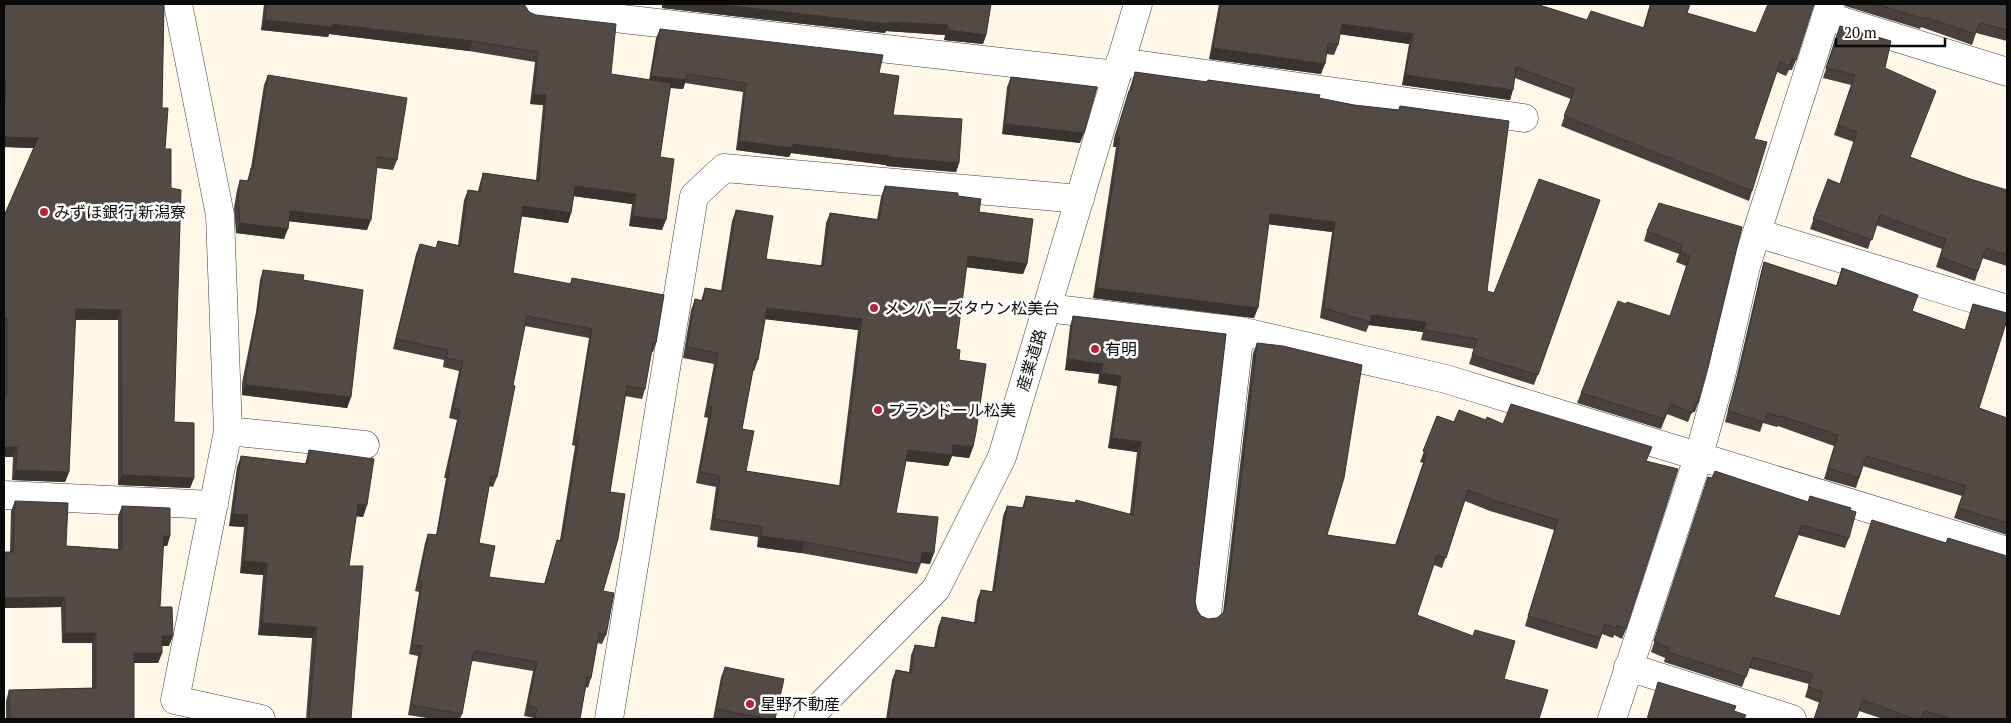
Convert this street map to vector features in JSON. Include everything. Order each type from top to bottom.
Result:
[{"type":"street","points":[[178,4],[220,215],[228,431],[175,700],[261,719]]},
{"type":"street","points":[[536,4],[535,9],[1119,69],[1524,118]]},
{"type":"street","name":"産業道路","points":[[808,719],[936,589],[1002,457],[1138,4]]},
{"type":"street","points":[[1612,719],[1699,455],[1721,376],[1746,266],[1828,10],[2007,72]]},
{"type":"street","points":[[609,719],[694,196],[724,168],[1080,199]]},
{"type":"street","points":[[1757,233],[2007,309]]},
{"type":"street","points":[[1047,308],[1240,331],[1446,379],[2007,551]]},
{"type":"street","points":[[1207,614],[1240,331]]},
{"type":"street","points":[[228,431],[365,445]]},
{"type":"street","points":[[4,495],[214,504]]},
{"type":"street","points":[[1628,667],[1792,719]]},
{"type":"building","points":[[5,4],[164,4],[162,108],[168,108],[165,149],[171,149],[171,188],[181,190],[174,422],[194,423],[194,478],[122,475],[121,310],[76,309],[69,472],[16,470],[17,447],[4,447],[4,395],[7,395],[7,318],[4,318],[4,216],[38,138],[4,137]]},
{"type":"building","points":[[267,4],[524,4],[529,12],[536,15],[616,24],[611,74],[671,83],[660,157],[674,159],[666,220],[633,216],[636,194],[575,186],[571,213],[523,206],[513,273],[571,284],[572,278],[664,295],[656,343],[653,342],[645,389],[627,386],[610,492],[625,494],[618,539],[603,591],[614,593],[606,635],[599,633],[591,678],[587,677],[580,719],[535,719],[537,708],[528,706],[537,662],[476,651],[473,654],[462,714],[411,705],[422,646],[412,645],[422,582],[419,582],[428,534],[437,535],[460,410],[453,408],[463,361],[446,358],[448,350],[396,339],[420,244],[436,248],[438,241],[460,246],[468,190],[480,192],[483,173],[539,181],[546,95],[534,95],[538,52],[472,41],[332,24],[332,27],[265,20]],"holes":[[[527,316],[592,329],[575,436],[579,436],[562,541],[557,540],[545,584],[489,577],[495,546],[479,543],[491,476],[497,477]]]},
{"type":"building","points":[[714,4],[991,4],[986,35],[948,30],[948,25],[889,22],[889,24]]},
{"type":"building","points":[[1221,4],[1536,4],[1587,20],[1591,11],[1644,28],[1651,4],[1690,4],[1687,13],[1756,33],[1768,4],[1814,4],[1796,60],[1792,59],[1790,66],[1780,62],[1754,139],[1767,142],[1752,191],[1564,116],[1575,89],[1516,67],[1513,90],[1405,75],[1413,34],[1342,24],[1338,45],[1328,43],[1325,64],[1213,48]]},
{"type":"building","points":[[1876,4],[2007,4],[2007,30],[1980,23],[1975,34],[1925,17],[1924,19]]},
{"type":"building","points":[[1840,26],[1891,41],[1885,68],[1936,91],[1910,157],[1970,179],[2007,190],[2007,255],[1986,248],[1978,271],[1940,257],[1946,239],[1880,215],[1872,240],[1813,219],[1828,179],[1840,184],[1857,132],[1838,125],[1855,75],[1826,68]]},
{"type":"building","points":[[660,29],[883,55],[879,73],[899,76],[893,115],[962,119],[959,163],[889,157],[793,144],[793,148],[739,141],[746,83],[687,74],[686,80],[651,76]]},
{"type":"building","points":[[1135,72],[1320,95],[1319,98],[1354,105],[1399,110],[1400,106],[1509,121],[1487,291],[1494,293],[1539,179],[1600,200],[1538,375],[1472,355],[1477,339],[1425,330],[1426,322],[1371,315],[1370,322],[1324,308],[1335,222],[1270,214],[1258,308],[1097,288],[1120,137],[1117,137],[1118,128],[1129,91],[1131,91]]},
{"type":"building","points":[[268,75],[407,98],[397,160],[378,157],[371,220],[290,211],[288,229],[240,223],[238,198],[240,180],[249,181],[251,168],[253,168]]},
{"type":"building","points":[[1011,77],[1097,87],[1084,133],[1005,124]]},
{"type":"building","points":[[885,186],[958,193],[958,196],[981,199],[979,212],[1033,219],[1027,264],[968,256],[956,349],[960,350],[959,360],[986,364],[976,432],[973,447],[953,445],[952,455],[908,450],[896,513],[938,517],[934,553],[922,552],[920,564],[805,542],[761,536],[762,527],[714,519],[720,476],[700,472],[712,407],[708,406],[718,353],[687,347],[695,299],[703,301],[705,288],[723,291],[736,210],[773,216],[766,259],[823,266],[830,213],[879,220]],"holes":[[[767,308],[862,319],[841,486],[746,471],[754,431],[742,429],[755,359],[758,360]]]},
{"type":"building","points":[[1659,203],[1742,227],[1698,403],[1696,402],[1692,413],[1671,404],[1664,419],[1581,393],[1618,301],[1626,304],[1627,302],[1670,316],[1690,256],[1680,252],[1682,245],[1647,231]]},
{"type":"building","points":[[1764,262],[1837,286],[1842,268],[1918,295],[1912,311],[1965,330],[1973,304],[2007,313],[2007,320],[1979,408],[2007,418],[2007,523],[1958,508],[1966,486],[1866,456],[1859,478],[1828,468],[1838,435],[1781,416],[1767,413],[1764,422],[1728,411],[1740,369]]},
{"type":"building","points":[[263,270],[304,275],[303,280],[363,290],[351,397],[246,385],[246,373]]},
{"type":"building","points":[[1073,316],[1226,334],[1195,602],[1201,616],[1208,619],[1217,618],[1223,613],[1226,606],[1257,343],[1283,346],[1362,365],[1344,478],[1327,535],[1396,545],[1427,453],[1423,451],[1437,416],[1454,422],[1459,410],[1486,420],[1487,417],[1503,424],[1511,404],[1652,447],[1646,461],[1678,469],[1626,629],[1617,625],[1616,628],[1605,624],[1600,638],[1528,616],[1558,520],[1493,500],[1468,490],[1446,558],[1437,555],[1417,615],[1473,636],[1475,630],[1515,641],[1504,679],[1548,690],[1539,719],[888,719],[896,670],[911,673],[915,645],[936,648],[942,617],[976,623],[981,590],[994,592],[1007,506],[1024,508],[1026,496],[1075,503],[1076,500],[1133,515],[1141,442],[1112,438],[1121,376],[1101,373],[1103,364],[1068,359]]},
{"type":"building","points":[[309,450],[374,459],[367,505],[358,504],[349,566],[363,566],[351,719],[309,719],[317,627],[262,623],[267,563],[244,561],[248,515],[233,514],[241,456],[307,464]]},
{"type":"building","points":[[1715,471],[1808,502],[1810,496],[1851,508],[1850,510],[1856,512],[1849,538],[1802,525],[1774,597],[1840,616],[1872,520],[1946,543],[1948,538],[2007,556],[2007,719],[1953,719],[1924,711],[1921,719],[1915,719],[1863,700],[1856,719],[1814,719],[1823,692],[1808,687],[1813,674],[1753,657],[1746,677],[1668,652],[1669,648],[1654,641],[1708,477],[1712,478]]},
{"type":"building","points":[[15,501],[68,503],[66,546],[122,550],[122,506],[170,508],[170,536],[164,536],[160,607],[172,607],[173,636],[162,636],[162,653],[134,653],[134,719],[10,719],[9,690],[96,688],[96,633],[65,633],[65,597],[4,598],[4,552],[13,552]]},
{"type":"building","points":[[725,667],[784,679],[775,719],[716,709]]},
{"type":"building","points":[[1658,682],[1736,706],[1734,711],[1746,715],[1744,719],[1647,719]]},
{"type":"place","name":"みずほ銀行 新潟寮","points":[[44,212]]},
{"type":"place","name":"メンバーズタウン松美台","points":[[874,308]]},
{"type":"place","name":"有明","points":[[1095,349]]},
{"type":"place","name":"プランドール松美","points":[[878,410]]},
{"type":"place","name":"星野不動産","points":[[750,704]]}]
